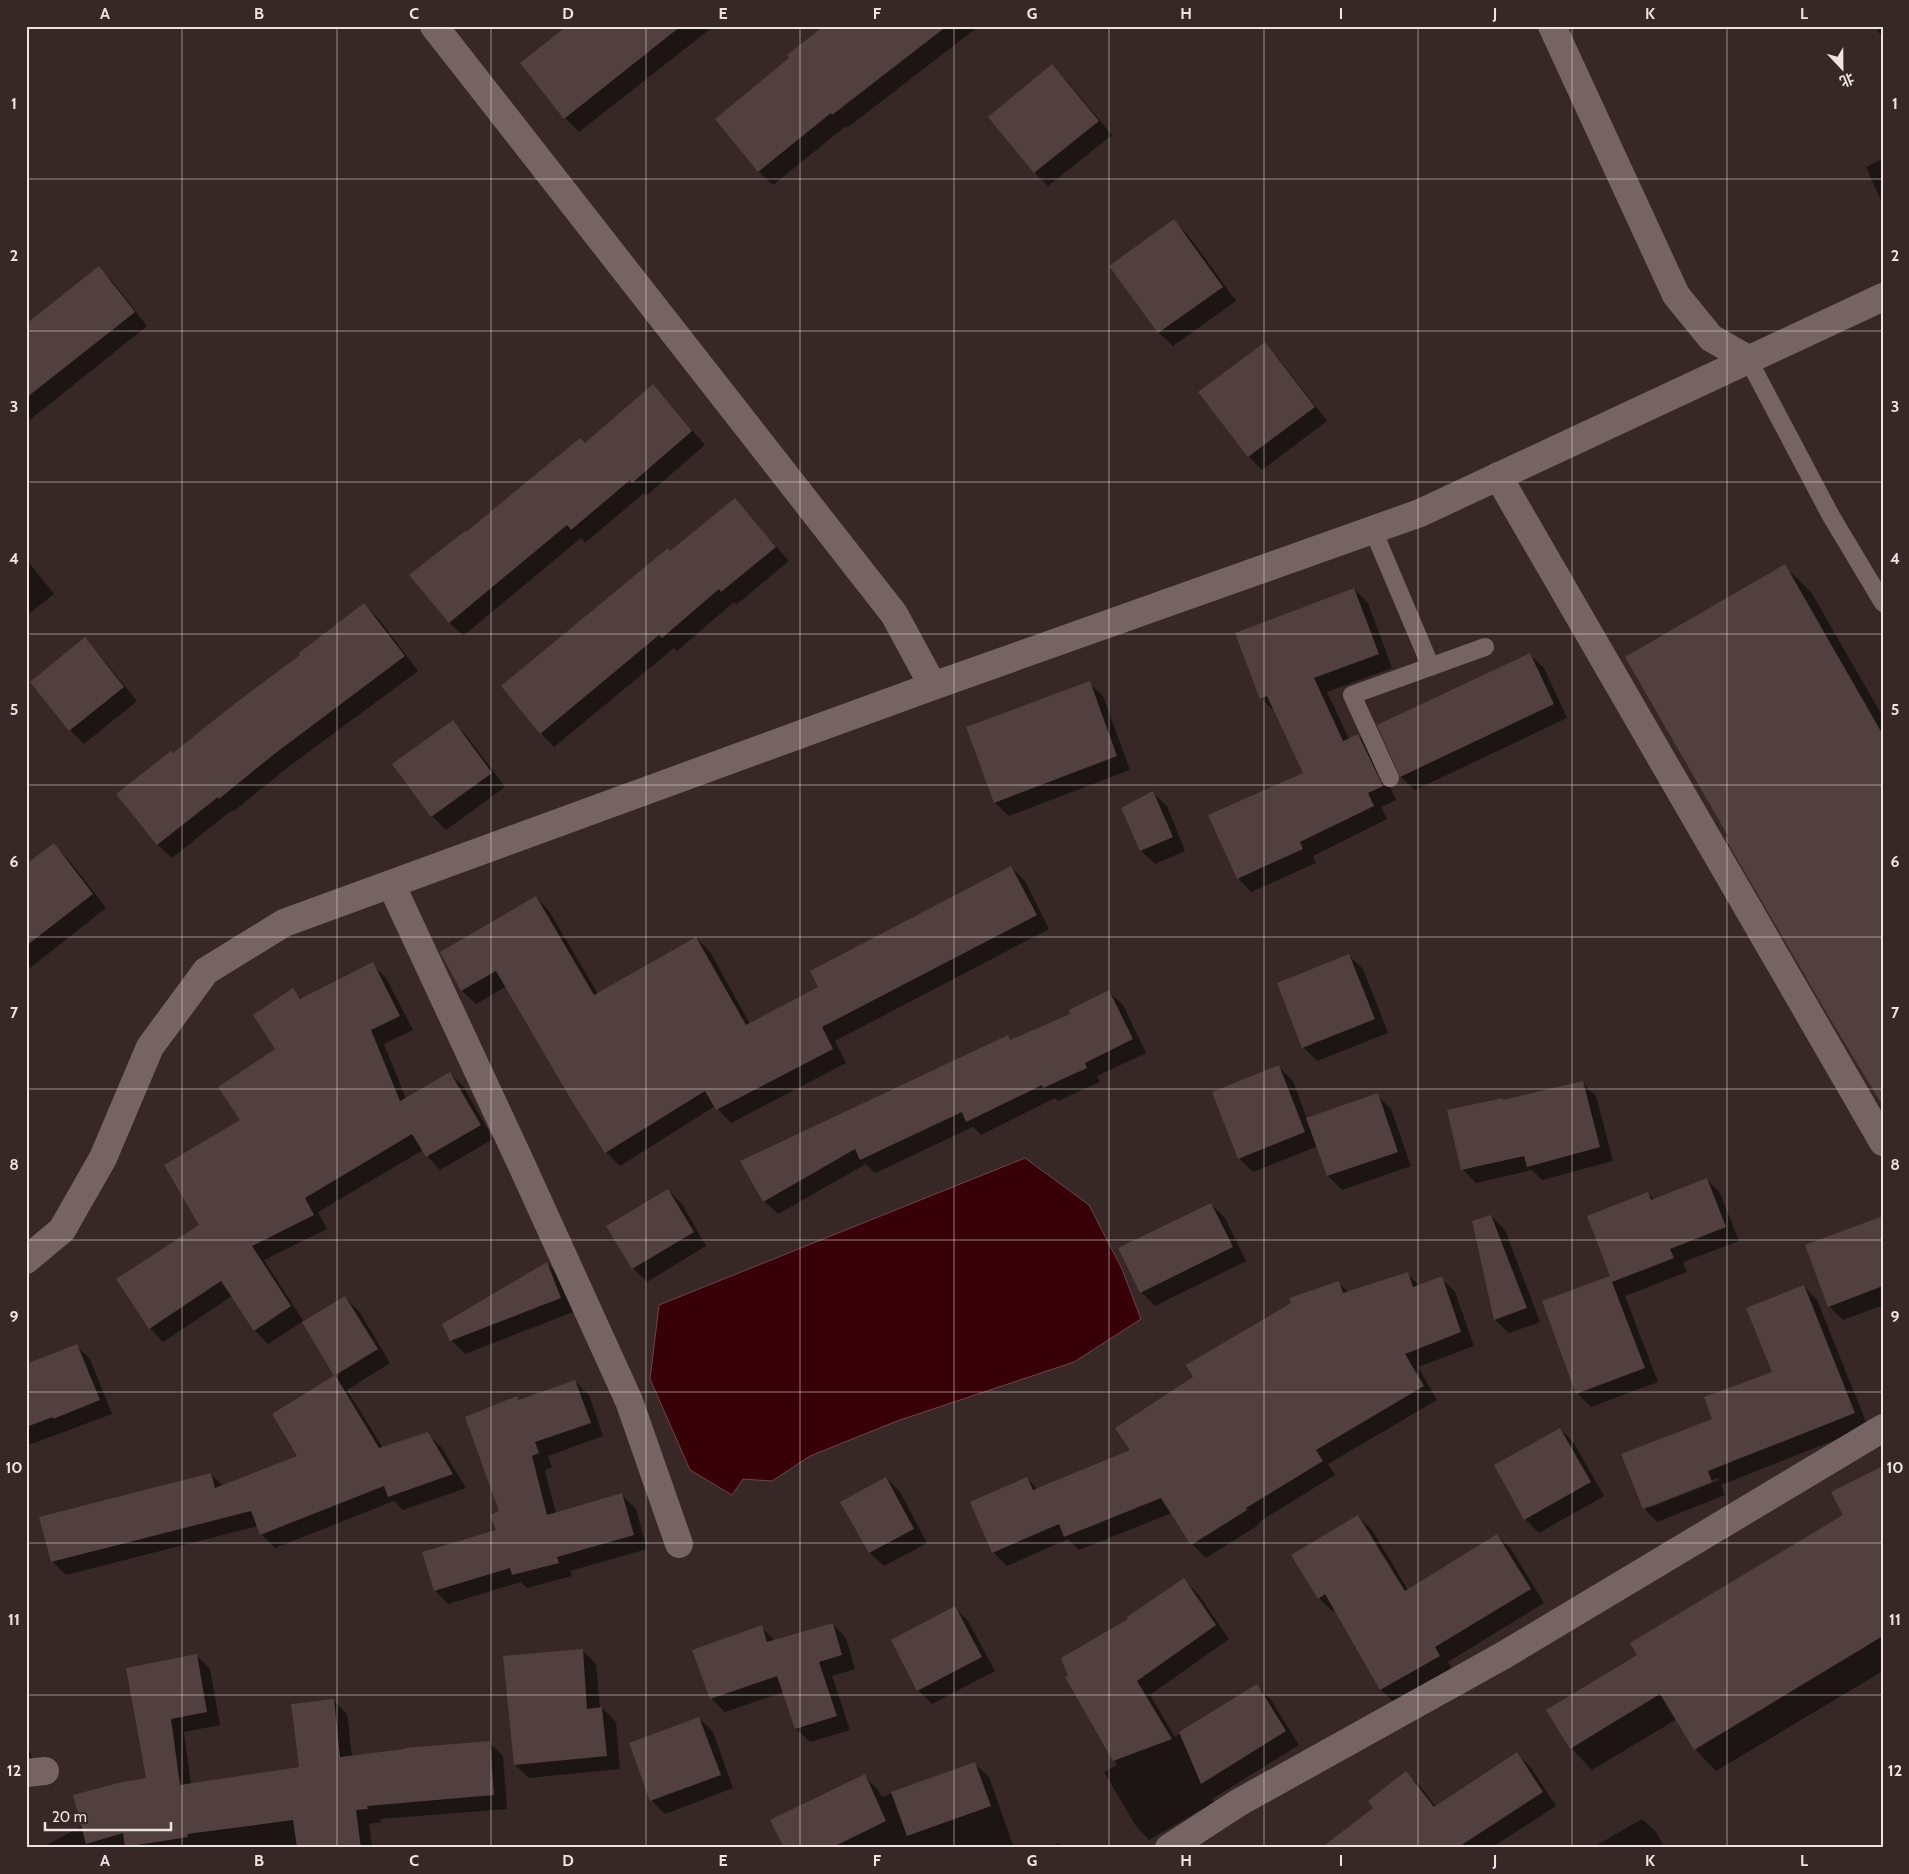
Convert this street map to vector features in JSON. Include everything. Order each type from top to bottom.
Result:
[{"type":"street","points":[[434,26],[894,614],[933,686]]},
{"type":"street","points":[[1552,26],[1676,295],[1711,338],[1748,359]]},
{"type":"street","points":[[26,1260],[62,1230],[103,1158],[150,1047],[206,971],[284,923],[933,686],[1420,513],[1883,297]]},
{"type":"street","points":[[1498,476],[1883,1142]]},
{"type":"street","points":[[391,884],[629,1401],[679,1544]]},
{"type":"street","points":[[1169,1848],[1238,1803],[1504,1655],[1883,1428]]},
{"type":"lane","points":[[1748,359],[1831,516],[1883,604]]},
{"type":"lane","points":[[1373,530],[1431,667]]},
{"type":"lane","points":[[1390,778],[1352,695],[1485,647]]},
{"type":"shaded area","points":[[1025,1158],[1089,1205],[1122,1269],[1141,1319],[1074,1362],[897,1421],[810,1456],[772,1481],[743,1479],[732,1495],[690,1470],[650,1379],[659,1305]]},
{"type":"building","points":[[567,26],[681,26],[564,119],[520,63]]},
{"type":"building","points":[[824,26],[947,26],[832,115],[831,113],[758,172],[715,119],[789,58],[787,55]]},
{"type":"building","points":[[1052,64],[1099,121],[1034,173],[988,117]]},
{"type":"building","points":[[1174,219],[1223,287],[1158,333],[1109,266]]},
{"type":"building","points":[[99,266],[135,312],[26,398],[26,324]]},
{"type":"building","points":[[1265,342],[1315,407],[1248,457],[1198,392]]},
{"type":"building","points":[[653,384],[692,431],[632,483],[630,480],[571,530],[567,525],[449,623],[409,575],[466,532],[580,438],[585,443]]},
{"type":"building","points":[[735,498],[776,547],[721,592],[719,589],[662,638],[659,635],[540,734],[501,686],[668,548],[670,551]]},
{"type":"building","points":[[1785,564],[1883,735],[1883,1106],[1725,838],[1728,836],[1625,657]]},
{"type":"building","points":[[1354,588],[1379,654],[1314,678],[1343,741],[1358,734],[1383,786],[1368,793],[1374,806],[1300,842],[1303,849],[1237,879],[1208,815],[1303,773],[1267,696],[1260,699],[1235,633]]},
{"type":"building","points":[[364,603],[405,656],[157,845],[116,794],[171,751],[173,753]]},
{"type":"building","points":[[85,637],[124,687],[69,731],[30,682]]},
{"type":"building","points":[[1530,653],[1554,704],[1400,777],[1377,725]]},
{"type":"building","points":[[1090,681],[1117,756],[994,803],[966,727]]},
{"type":"building","points":[[453,720],[492,773],[431,817],[392,764]]},
{"type":"building","points":[[1153,791],[1173,837],[1140,851],[1121,808]]},
{"type":"building","points":[[54,843],[93,894],[26,946],[26,864]]},
{"type":"building","points":[[1011,866],[1037,915],[822,1027],[833,1049],[716,1110],[705,1091],[605,1153],[573,1103],[496,971],[461,991],[440,952],[536,896],[594,995],[696,937],[746,1025],[818,987],[810,971]]},
{"type":"building","points":[[1349,954],[1375,1019],[1302,1048],[1277,983]]},
{"type":"building","points":[[373,962],[400,1016],[371,1030],[400,1101],[450,1072],[481,1125],[426,1157],[412,1134],[305,1198],[314,1215],[252,1246],[291,1306],[254,1331],[221,1281],[149,1329],[116,1279],[199,1225],[164,1165],[240,1120],[218,1087],[275,1049],[253,1015],[293,988],[300,999]]},
{"type":"building","points":[[1109,990],[1133,1039],[1085,1063],[1087,1068],[1043,1088],[1042,1085],[966,1122],[962,1112],[860,1160],[855,1149],[763,1202],[740,1161],[1008,1035],[1010,1040],[1070,1014],[1069,1010]]},
{"type":"building","points":[[1279,1065],[1305,1132],[1238,1159],[1212,1092]]},
{"type":"building","points":[[1583,1081],[1600,1147],[1527,1167],[1524,1156],[1461,1170],[1447,1110],[1503,1098],[1503,1100]]},
{"type":"building","points":[[1378,1093],[1398,1152],[1327,1176],[1306,1118]]},
{"type":"building","points":[[1707,1178],[1726,1227],[1670,1249],[1674,1258],[1612,1282],[1645,1368],[1576,1394],[1542,1301],[1610,1276],[1587,1216],[1648,1192],[1651,1200]]},
{"type":"building","points":[[668,1189],[694,1232],[632,1269],[606,1226]]},
{"type":"building","points":[[1211,1203],[1233,1247],[1140,1293],[1118,1248]]},
{"type":"building","points":[[1491,1215],[1527,1308],[1494,1320],[1472,1221]]},
{"type":"building","points":[[1883,1216],[1883,1286],[1828,1307],[1805,1245]]},
{"type":"building","points":[[547,1262],[561,1298],[450,1341],[442,1324]]},
{"type":"building","points":[[1408,1272],[1413,1287],[1442,1276],[1461,1332],[1405,1354],[1424,1386],[1316,1450],[1323,1461],[1246,1508],[1247,1510],[1191,1545],[1161,1498],[1064,1537],[1059,1524],[992,1553],[970,1502],[1027,1477],[1033,1490],[1130,1450],[1115,1428],[1193,1377],[1186,1365],[1291,1303],[1289,1298],[1339,1281],[1343,1293]]},
{"type":"building","points":[[1804,1285],[1855,1413],[1708,1471],[1712,1482],[1643,1509],[1621,1454],[1712,1419],[1704,1397],[1772,1372],[1746,1308]]},
{"type":"building","points":[[345,1296],[378,1349],[334,1376],[302,1322]]},
{"type":"building","points":[[77,1344],[100,1400],[53,1419],[53,1417],[26,1427],[26,1364]]},
{"type":"building","points":[[335,1375],[379,1448],[428,1432],[453,1474],[388,1497],[384,1486],[260,1535],[251,1511],[51,1562],[39,1517],[211,1473],[215,1488],[297,1456],[272,1414]]},
{"type":"building","points":[[575,1380],[591,1423],[535,1442],[539,1453],[532,1456],[547,1515],[622,1493],[634,1535],[557,1557],[559,1563],[512,1575],[510,1568],[434,1591],[422,1552],[496,1530],[490,1515],[499,1511],[465,1417],[517,1396],[519,1400]]},
{"type":"building","points":[[1560,1428],[1591,1482],[1524,1520],[1494,1465]]},
{"type":"building","points":[[1883,1466],[1883,1636],[1694,1750],[1660,1694],[1570,1749],[1546,1710],[1637,1655],[1630,1643],[1843,1515],[1831,1492]]},
{"type":"building","points":[[886,1477],[914,1529],[869,1553],[840,1502]]},
{"type":"building","points":[[1358,1515],[1405,1591],[1497,1534],[1531,1589],[1435,1647],[1440,1656],[1380,1690],[1325,1594],[1318,1599],[1291,1555]]},
{"type":"building","points":[[1184,1578],[1216,1625],[1137,1681],[1172,1739],[1113,1761],[1065,1677],[1068,1676],[1061,1658],[1128,1619],[1127,1617]]},
{"type":"building","points":[[955,1606],[982,1657],[917,1691],[891,1640]]},
{"type":"building","points":[[833,1623],[842,1655],[819,1662],[837,1716],[795,1729],[777,1676],[710,1699],[692,1650],[762,1625],[767,1642]]},
{"type":"building","points":[[583,1649],[587,1709],[602,1707],[607,1756],[514,1765],[503,1656]]},
{"type":"building","points":[[197,1654],[207,1712],[171,1719],[180,1785],[299,1767],[291,1704],[334,1699],[340,1757],[405,1748],[490,1741],[494,1795],[367,1806],[368,1809],[356,1810],[361,1848],[297,1848],[293,1820],[187,1834],[188,1837],[125,1847],[123,1833],[86,1844],[73,1795],[122,1782],[146,1778],[126,1668]]},
{"type":"building","points":[[1257,1684],[1286,1731],[1201,1784],[1179,1732]]},
{"type":"building","points":[[699,1717],[721,1775],[650,1801],[629,1743]]},
{"type":"building","points":[[1517,1752],[1543,1792],[1457,1848],[1321,1848],[1373,1808],[1368,1801],[1406,1771],[1434,1807]]},
{"type":"building","points":[[975,1762],[991,1806],[907,1836],[891,1792]]},
{"type":"building","points":[[865,1774],[886,1821],[831,1848],[784,1848],[770,1820]]}]
